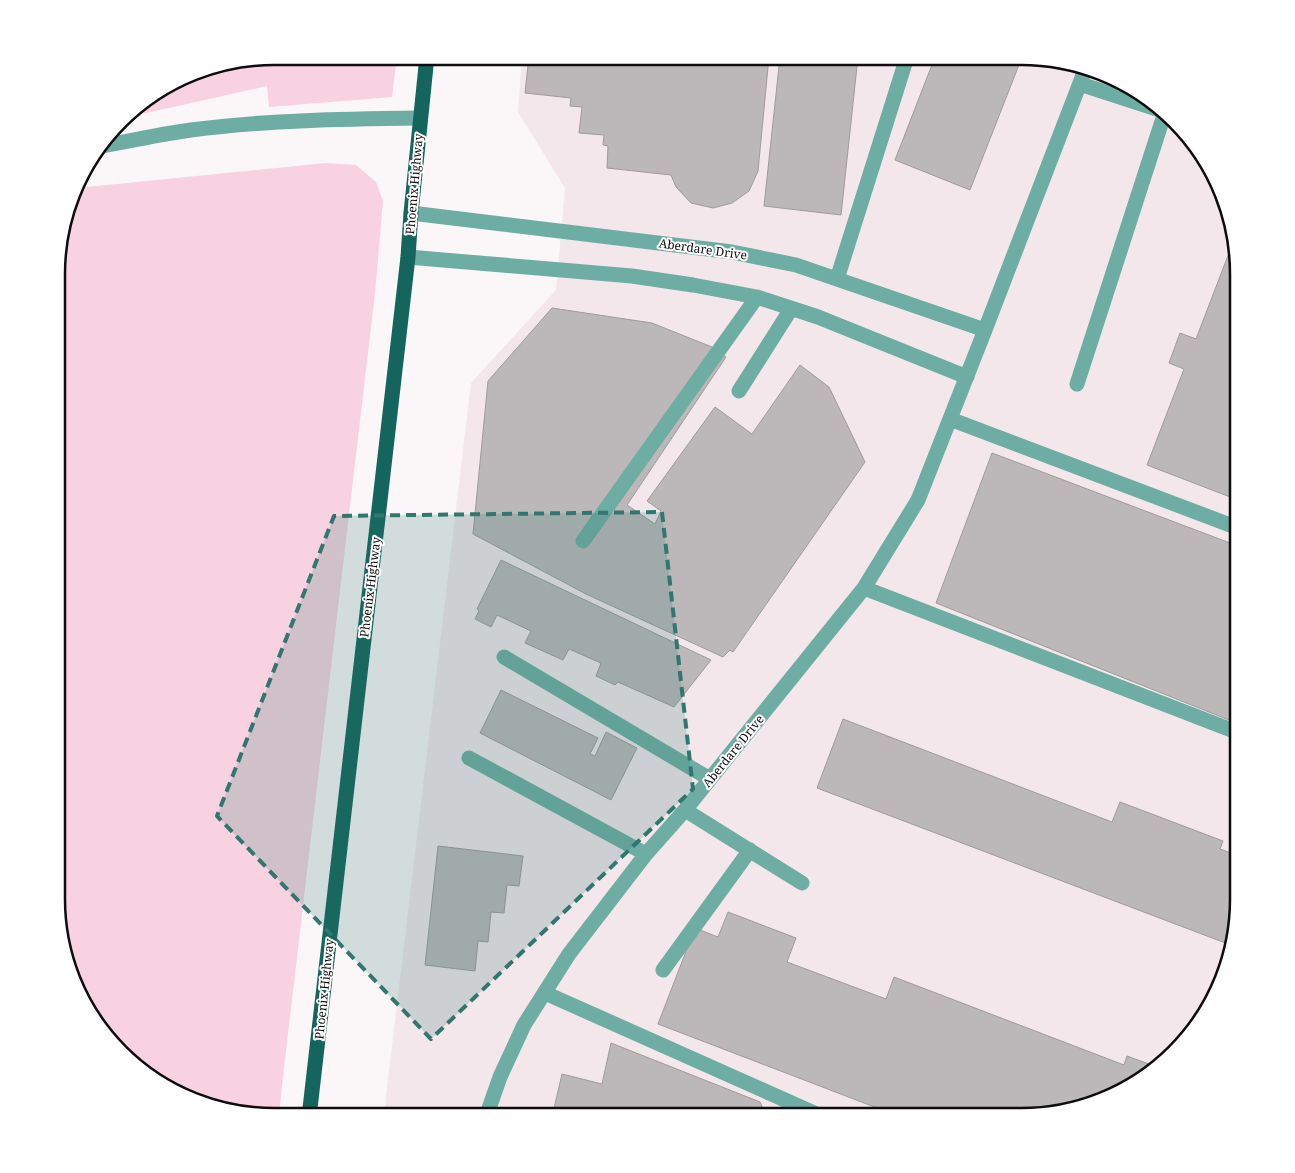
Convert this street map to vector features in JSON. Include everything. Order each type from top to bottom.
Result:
[{"type":"main road","name":"Phoenix Highway","points":[[310,1108],[408,257],[426,65]]},
{"type":"street","points":[[837,279],[904,65]]},
{"type":"street","points":[[1082,77],[1138,100]]},
{"type":"street","name":"Aberdare Drive","points":[[489,1108],[500,1077],[520,1034],[569,954],[646,854],[685,810],[864,588],[918,500],[1082,77]]},
{"type":"street","points":[[110,144],[191,130],[259,124],[420,118]]},
{"type":"street","points":[[1077,384],[1162,120]]},
{"type":"street","name":"Aberdare Drive","points":[[411,213],[732,252],[796,265],[985,330]]},
{"type":"street","points":[[408,257],[632,276],[757,297],[818,317],[967,377]]},
{"type":"street","points":[[583,541],[757,297]]},
{"type":"street","points":[[739,391],[791,309]]},
{"type":"street","points":[[950,419],[1230,525]]},
{"type":"street","points":[[864,588],[1230,730]]},
{"type":"street","points":[[504,657],[710,779]]},
{"type":"street","points":[[469,758],[646,854]]},
{"type":"street","points":[[685,810],[802,883]]},
{"type":"street","points":[[663,970],[750,850]]},
{"type":"street","points":[[545,993],[803,1108]]},
{"type":"highlighted area","points":[[662,512],[693,789],[431,1039],[217,816],[334,516]]},
{"type":"shaded area","points":[[260,65],[396,65],[392,97],[269,107],[267,86],[139,115],[158,100],[181,87],[207,76],[233,69]]},
{"type":"shaded area","points":[[521,65],[1035,65],[1062,69],[1088,76],[1126,93],[1169,126],[1202,169],[1214,194],[1223,220],[1230,260],[1230,913],[1226,940],[1219,966],[1202,1004],[1169,1047],[1126,1080],[1101,1092],[1075,1101],[1035,1108],[385,1108],[471,383],[556,290],[565,188],[518,112]]},
{"type":"shaded area","points":[[326,163],[356,165],[376,182],[383,201],[375,293],[280,1108],[246,1106],[207,1097],[169,1080],[147,1065],[117,1037],[93,1004],[76,966],[69,940],[65,913],[65,260],[72,220],[84,187]]},
{"type":"building","points":[[528,65],[768,65],[758,171],[749,191],[732,203],[713,208],[691,203],[676,187],[671,175],[607,168],[608,146],[603,145],[604,135],[579,133],[582,107],[570,106],[571,98],[525,93]]},
{"type":"building","points":[[779,65],[857,65],[841,215],[764,206]]},
{"type":"building","points":[[932,65],[1019,65],[970,190],[895,160]]},
{"type":"building","points":[[1229,253],[1230,497],[1147,465],[1184,369],[1169,363],[1180,333],[1196,339]]},
{"type":"building","points":[[552,308],[652,323],[712,347],[726,357],[627,505],[655,524],[661,511],[647,501],[715,407],[752,434],[800,365],[829,387],[865,462],[733,652],[730,650],[723,657],[586,594],[473,534],[488,381]]},
{"type":"building","points":[[992,453],[1230,543],[1230,720],[936,603]]},
{"type":"building","points":[[501,560],[711,660],[674,707],[618,682],[615,685],[596,676],[601,663],[569,649],[563,660],[525,643],[531,631],[497,615],[491,627],[475,619],[479,611],[477,609]]},
{"type":"building","points":[[501,690],[598,738],[590,754],[595,756],[606,732],[637,748],[611,800],[480,733]]},
{"type":"building","points":[[843,719],[1112,822],[1120,802],[1223,841],[1220,849],[1230,853],[1230,913],[1225,943],[817,788]]},
{"type":"building","points":[[438,846],[523,856],[519,886],[507,885],[504,913],[491,912],[488,942],[478,941],[475,971],[425,965]]},
{"type":"building","points":[[728,912],[796,938],[787,962],[886,999],[894,977],[1124,1065],[1127,1056],[1149,1064],[1126,1080],[1101,1092],[1062,1104],[1035,1108],[877,1108],[658,1024],[695,928],[718,937]]},
{"type":"building","points":[[611,1043],[760,1102],[763,1108],[554,1108],[562,1074],[602,1084]]}]
